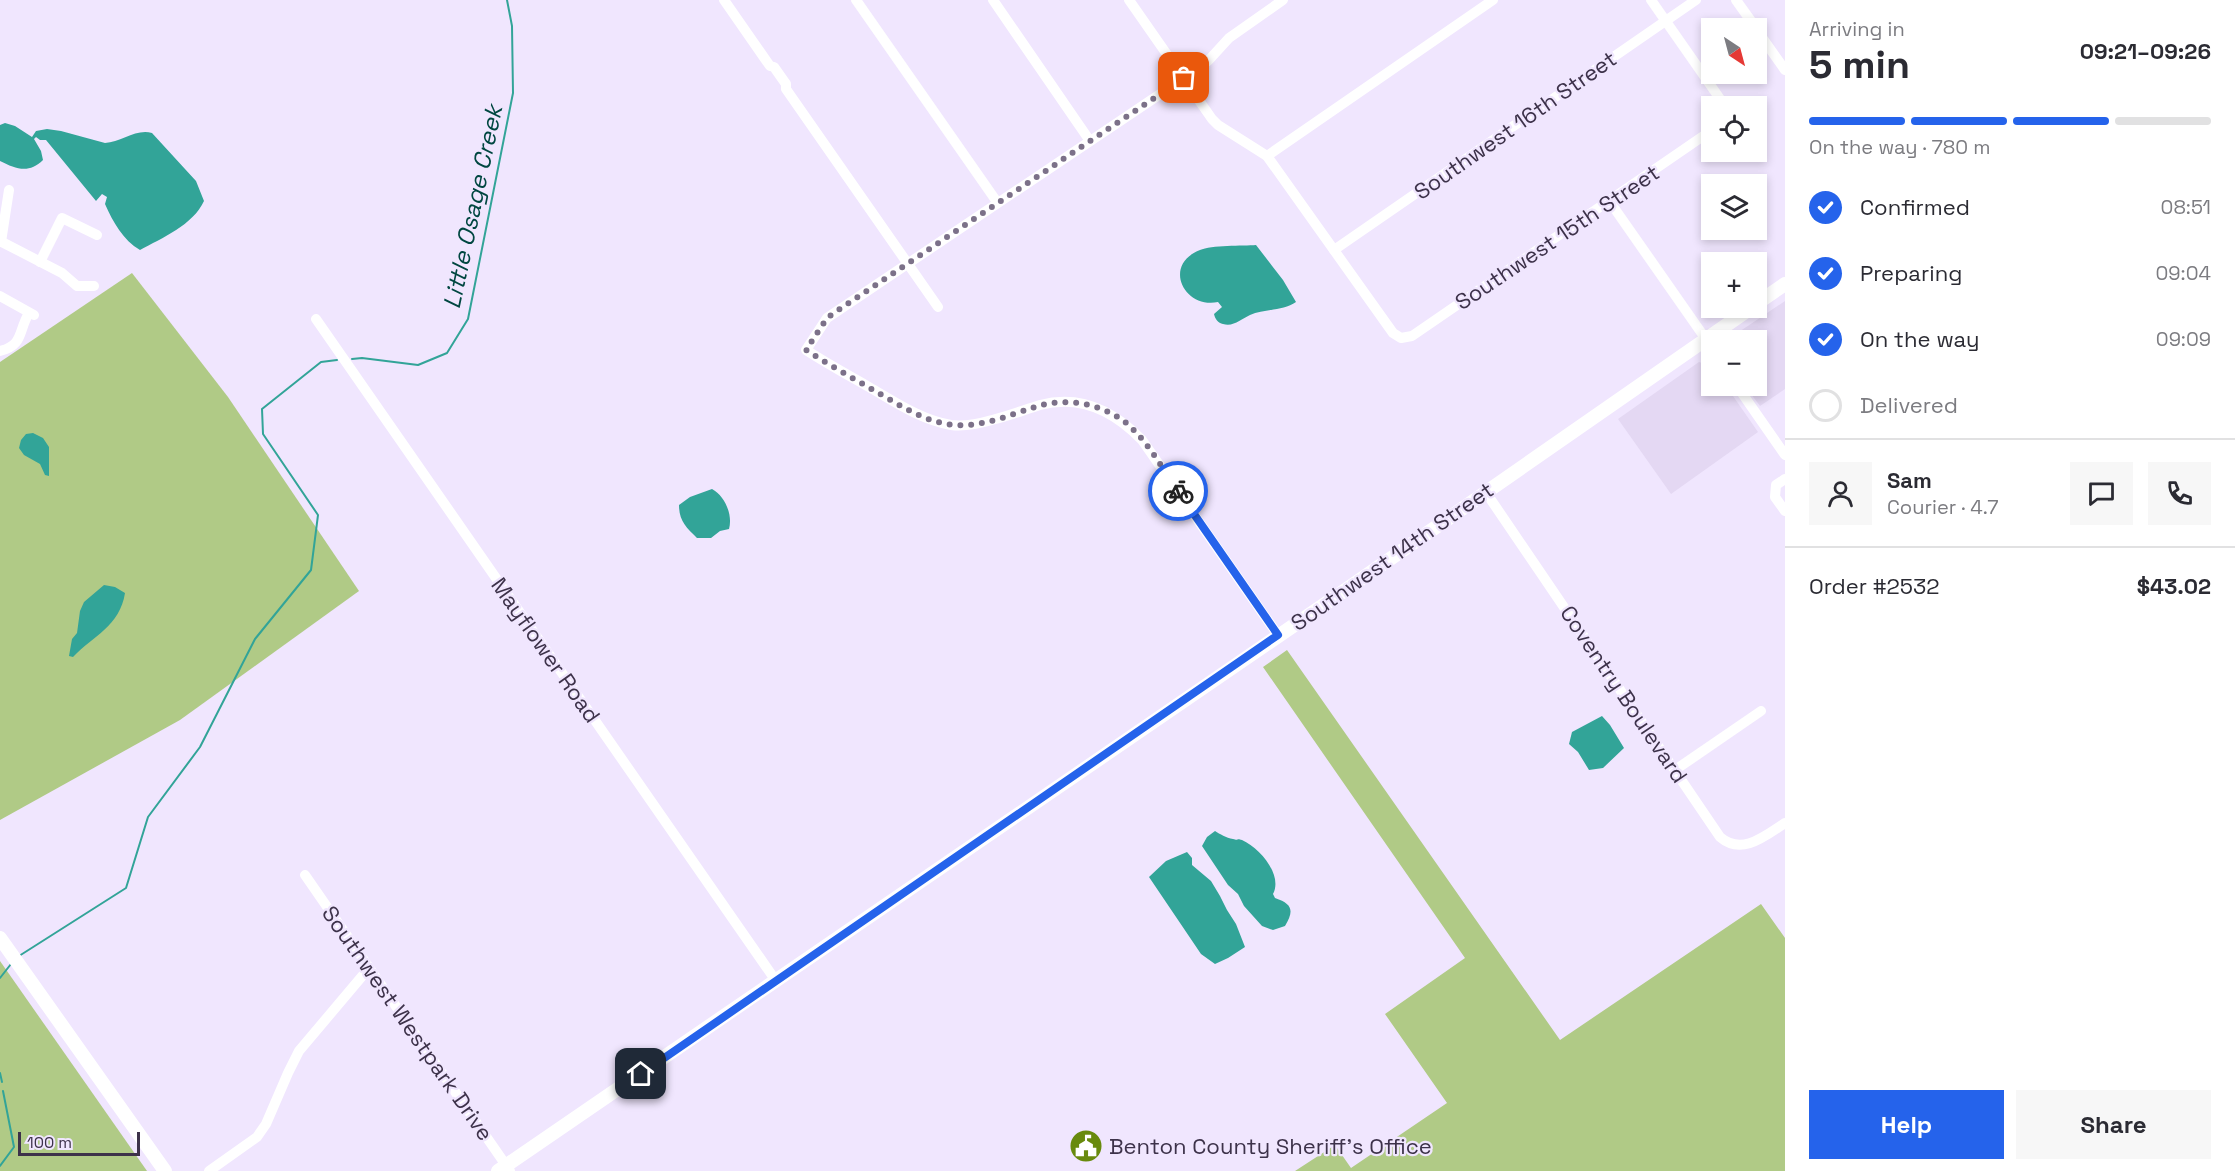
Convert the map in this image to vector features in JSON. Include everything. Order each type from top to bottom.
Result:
[{"type":"main road","points":[[1767,296],[1785,284]]},
{"type":"main road","name":"Southwest 14th Street","points":[[1724,330],[1739,318]]},
{"type":"main road","name":"Southwest 14th Street","points":[[505,1169],[1485,491],[1701,348]]},
{"type":"main road","points":[[4,943],[165,1171]]},
{"type":"street","points":[[724,0],[770,66],[775,79],[781,87],[786,89],[938,307]]},
{"type":"street","points":[[856,0],[997,202]]},
{"type":"street","points":[[993,0],[1090,141]]},
{"type":"street","points":[[1129,0],[1212,118],[1218,125],[1267,156],[1334,250]]},
{"type":"street","points":[[1278,635],[1142,440],[1125,422],[1092,406],[1063,401],[971,425],[932,421],[904,408],[806,350],[827,318],[1184,78],[1208,61],[1229,38],[1284,0]]},
{"type":"street","points":[[1267,156],[1493,0]]},
{"type":"street","points":[[1651,0],[1718,96]]},
{"type":"street","name":"Southwest 16th Street","points":[[1334,250],[1696,0]]},
{"type":"street","points":[[1736,0],[1748,18]]},
{"type":"street","points":[[1767,45],[1785,70]]},
{"type":"street","name":"Southwest 15th Street","points":[[1334,250],[1393,333],[1401,338],[1412,336],[1701,138]]},
{"type":"street","points":[[9,190],[1,241],[70,278],[77,286],[94,286]]},
{"type":"street","points":[[1610,202],[1701,333]]},
{"type":"street","points":[[40,262],[62,218],[97,235]]},
{"type":"street","points":[[0,296],[32,314],[21,326],[18,342],[0,351]]},
{"type":"street","name":"Mayflower Road","points":[[316,319],[776,981]]},
{"type":"street","points":[[1744,396],[1785,455]]},
{"type":"street","points":[[1785,479],[1776,485],[1775,497],[1785,511]]},
{"type":"street","name":"Coventry Boulevard","points":[[1485,491],[1720,837],[1727,843],[1744,846],[1785,823]]},
{"type":"street","points":[[1675,770],[1761,711]]},
{"type":"street","name":"Southwest Westpark Drive","points":[[305,875],[505,1169]]},
{"type":"street","points":[[209,1171],[257,1137],[266,1124],[300,1051],[369,968]]},
{"type":"shaded area","points":[[5,123],[15,126],[32,137],[36,131],[47,129],[105,143],[141,132],[152,133],[196,181],[204,201],[199,210],[185,224],[140,250],[128,241],[115,224],[105,204],[107,197],[102,194],[96,201],[46,140],[36,137],[34,139],[43,160],[33,167],[22,169],[0,161],[0,125]]},
{"type":"shaded area","points":[[1256,245],[1283,280],[1296,302],[1285,307],[1255,313],[1234,324],[1221,323],[1214,314],[1222,307],[1218,302],[1206,302],[1187,293],[1180,275],[1182,265],[1188,257],[1205,248]]},
{"type":"shaded area","points":[[132,273],[228,397],[359,591],[180,720],[0,820],[0,362]]},
{"type":"shaded area","points":[[1785,301],[1785,389],[1760,406],[1752,396],[1767,396],[1767,330],[1742,330],[1760,318],[1767,318],[1767,313]]},
{"type":"shaded area","points":[[1699,362],[1701,363],[1701,396],[1733,396],[1758,432],[1671,494],[1618,419]]},
{"type":"shaded area","points":[[33,433],[43,438],[49,447],[49,476],[45,475],[40,464],[24,455],[19,448],[26,434]]},
{"type":"shaded area","points":[[712,489],[721,496],[727,506],[730,518],[729,529],[720,531],[711,538],[697,538],[682,520],[679,505],[690,497]]},
{"type":"shaded area","points":[[104,585],[115,587],[125,593],[118,614],[105,630],[73,657],[69,656],[84,602]]},
{"type":"shaded area","points":[[1287,650],[1560,1040],[1761,904],[1785,938],[1785,1171],[1295,1171],[1335,1145],[1351,1168],[1447,1103],[1385,1014],[1465,958],[1263,667]]},
{"type":"shaded area","points":[[1602,716],[1624,748],[1603,768],[1589,770],[1578,752],[1569,744],[1572,732]]},
{"type":"shaded area","points":[[1215,831],[1228,838],[1239,839],[1249,844],[1268,863],[1275,879],[1273,894],[1275,898],[1288,906],[1291,912],[1285,926],[1273,930],[1262,926],[1244,906],[1238,894],[1228,885],[1202,846],[1207,837]]},
{"type":"shaded area","points":[[1187,852],[1192,858],[1192,865],[1211,881],[1236,924],[1245,947],[1215,964],[1201,954],[1149,877],[1166,861]]},
{"type":"shaded area","points":[[0,961],[147,1171],[0,1171]]},
{"type":"waterway","name":"Little Osage Creek","points":[[352,359],[362,358],[418,365],[447,353],[468,319],[513,93],[512,26],[507,0]]},
{"type":"waterway","name":"Little Osage Creek","points":[[19,956],[126,888],[148,817],[200,747],[255,639],[311,570],[318,515],[263,434],[262,409],[321,362],[337,360]]},
{"type":"waterway","name":"Little Osage Creek","points":[[0,978],[11,964]]},
{"type":"waterway","name":"Little Osage Creek","points":[[0,1073],[2,1082]]},
{"type":"waterway","name":"Little Osage Creek","points":[[0,1166],[14,1147],[3,1091]]},
{"type":"way so far","points":[[1178,491],[1142,440],[1125,422],[1092,406],[1063,401],[971,425],[932,421],[904,408],[806,350],[827,318],[1184,78]]},
{"type":"place","name":"Benton County Sheriff's Office","points":[[1086,1146]]},
{"type":"route","points":[[641,1074],[1278,635],[1178,491]]}]
